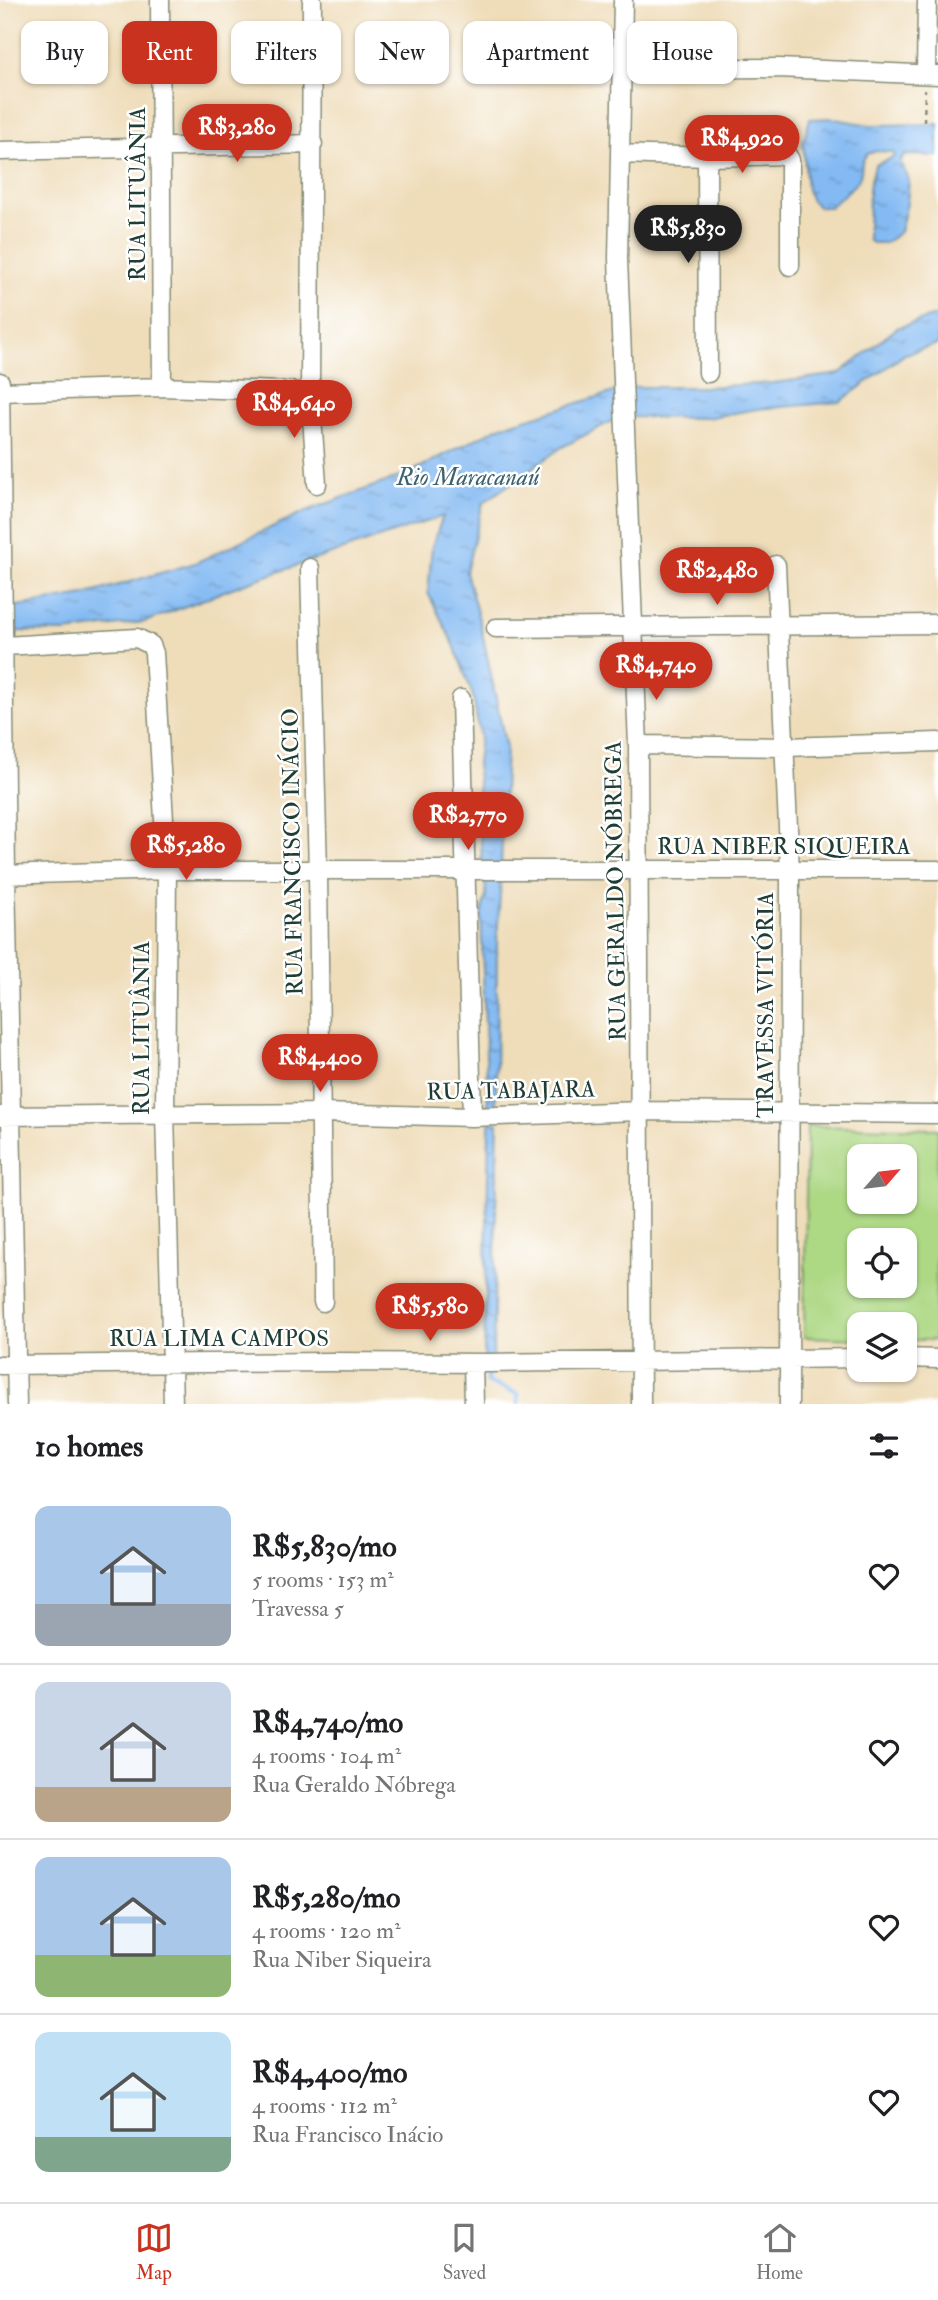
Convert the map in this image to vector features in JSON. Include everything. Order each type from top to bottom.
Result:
[{"type":"street","name":"RUA LITUÂNIA","points":[[160,0],[162,387]]},
{"type":"street","points":[[312,0],[310,393],[317,484]]},
{"type":"street","name":"RUA GERALDO NÓBREGA","points":[[623,0],[618,259],[638,745],[640,1404]]},
{"type":"street","points":[[622,69],[778,68],[932,74],[928,0]]},
{"type":"street","points":[[0,151],[313,144]]},
{"type":"street","points":[[621,154],[707,157],[785,153],[789,157],[790,266]]},
{"type":"street","points":[[707,157],[708,373]]},
{"type":"street","points":[[0,382],[5,646],[3,874],[8,1365],[17,1404]]},
{"type":"street","points":[[0,391],[162,387],[310,393]]},
{"type":"street","name":"TRAVESSA VITÓRIA","points":[[776,565],[790,871],[789,1404]]},
{"type":"street","name":"RUA FRANCISCO INÁCIO","points":[[310,568],[318,872],[323,1302]]},
{"type":"street","points":[[496,628],[938,624]]},
{"type":"street","name":"RUA LITUÂNIA","points":[[5,646],[137,638],[151,645],[154,653],[167,870],[165,1114],[173,1404]]},
{"type":"street","points":[[461,699],[472,1117]]},
{"type":"street","points":[[638,745],[785,747],[938,741]]},
{"type":"street","name":"RUA NIBER SIQUEIRA","points":[[3,874],[167,870],[938,870]]},
{"type":"street","name":"RUA TABAJARA","points":[[6,1116],[322,1113],[472,1117],[641,1111],[938,1114]]},
{"type":"street","name":"RUA LIMA CAMPOS","points":[[8,1365],[847,1358]]},
{"type":"street","points":[[917,1359],[938,1359]]},
{"type":"street","points":[[473,1363],[474,1404]]},
{"type":"path","points":[[924,122],[932,74]]},
{"type":"green space","points":[[807,1126],[938,1129],[935,1340],[917,1340],[917,1312],[847,1312],[847,1339],[804,1337]]},
{"type":"water","points":[[830,118],[870,125],[938,124],[938,156],[905,155],[900,161],[909,180],[907,203],[900,232],[885,243],[872,243],[868,240],[869,188],[875,165],[890,159],[894,155],[893,152],[877,151],[867,154],[858,180],[830,207],[819,207],[812,201],[807,190],[803,142],[810,119]]},
{"type":"water","points":[[938,315],[938,344],[905,354],[840,402],[757,409],[706,418],[630,417],[629,387],[773,383],[839,374],[897,328]]},
{"type":"water","name":"Rio Maracanaú","points":[[617,391],[618,418],[562,447],[483,503],[466,572],[481,627],[506,747],[501,867],[482,866],[477,763],[480,738],[473,696],[454,645],[428,593],[432,546],[443,516],[240,585],[145,622],[65,632],[11,631],[11,607],[84,595],[195,563],[304,512],[407,474],[499,427]]},
{"type":"water","points":[[485,879],[501,880],[497,939],[496,1112],[488,1112],[481,915],[486,895]]},
{"type":"water","points":[[498,1122],[493,1358],[484,1358],[489,1123]]},
{"type":"waterway","points":[[488,1367],[487,1382],[518,1394],[518,1404]]}]
